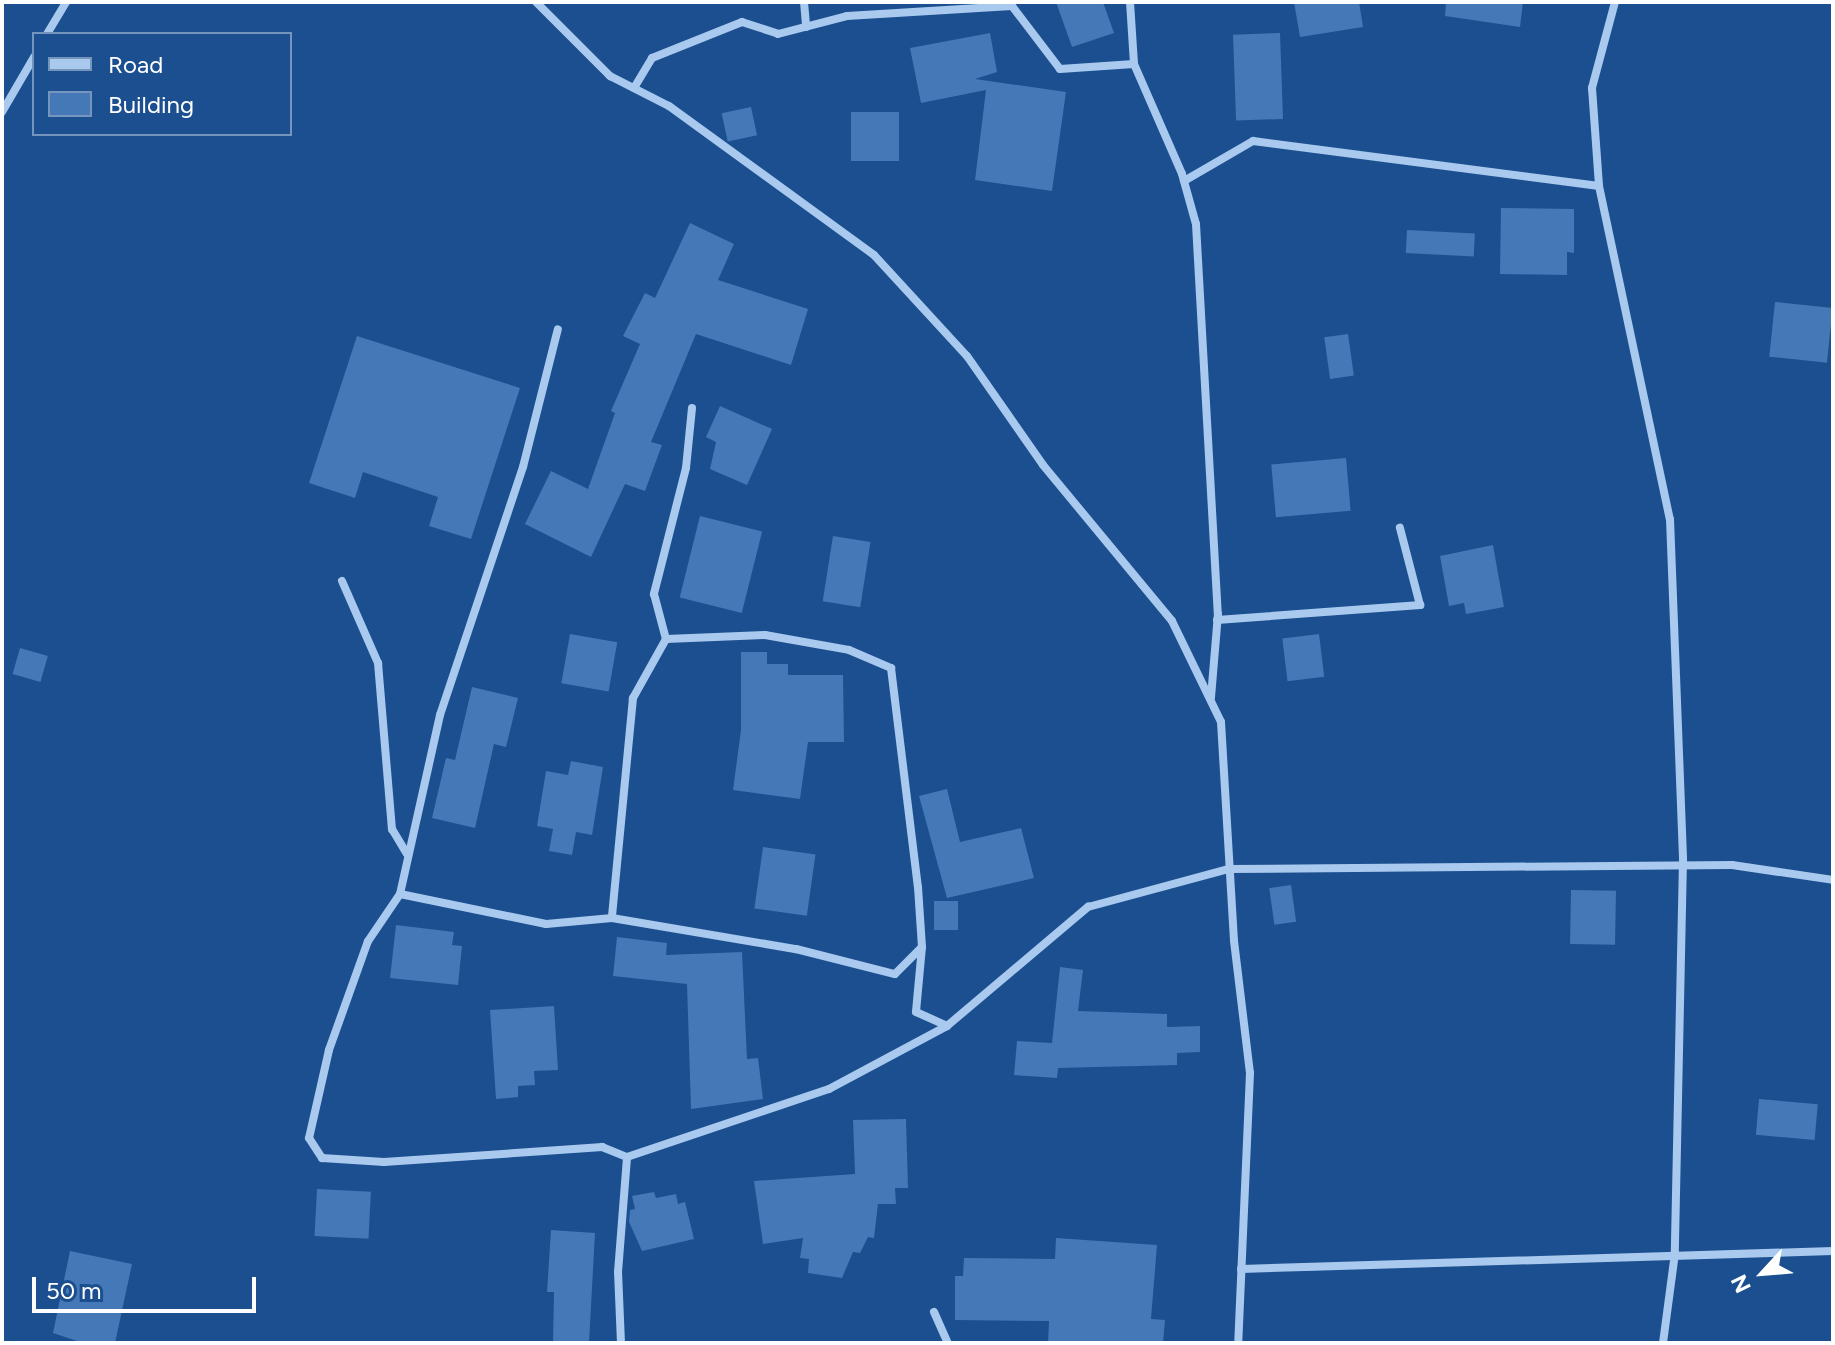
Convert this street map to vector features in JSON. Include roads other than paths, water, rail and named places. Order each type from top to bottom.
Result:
[{"type":"street","points":[[48,32],[66,2]]},
{"type":"street","points":[[536,2],[610,76],[669,106],[874,255],[967,356],[1043,465],[1172,621],[1221,722],[1229,869],[1250,1073],[1238,1343]]},
{"type":"street","points":[[804,2],[806,27]]},
{"type":"street","points":[[1130,2],[1134,64],[1184,181],[1196,224],[1217,620],[1211,699]]},
{"type":"street","points":[[1615,2],[1592,88],[1599,186],[1670,519],[1683,865],[1675,1253],[1663,1343]]},
{"type":"street","points":[[634,88],[652,58],[742,22],[778,34],[847,16],[1012,6],[1060,69],[1134,64]]},
{"type":"street","points":[[2,112],[32,60]]},
{"type":"street","points":[[1184,181],[1253,141],[1599,186]]},
{"type":"street","points":[[558,329],[523,467],[440,715],[400,894],[368,941],[329,1050],[309,1138],[322,1158],[384,1162],[602,1147],[627,1157],[829,1089],[947,1026],[1088,907],[1229,869],[1732,865],[1833,880]]},
{"type":"street","points":[[612,918],[633,698],[666,639],[654,594],[686,468],[692,408]]},
{"type":"street","points":[[1217,620],[1420,605],[1400,528]]},
{"type":"street","points":[[342,581],[378,663],[392,829],[407,855]]},
{"type":"street","points":[[666,639],[765,635],[849,650],[891,668],[922,947],[916,1012],[947,1026]]},
{"type":"street","points":[[400,894],[546,924],[612,918],[700,937],[796,949],[895,974],[922,947]]},
{"type":"street","points":[[621,1343],[618,1272],[627,1157]]},
{"type":"street","points":[[1241,1269],[1675,1253],[1833,1251]]},
{"type":"street","points":[[934,1312],[948,1343]]}]
